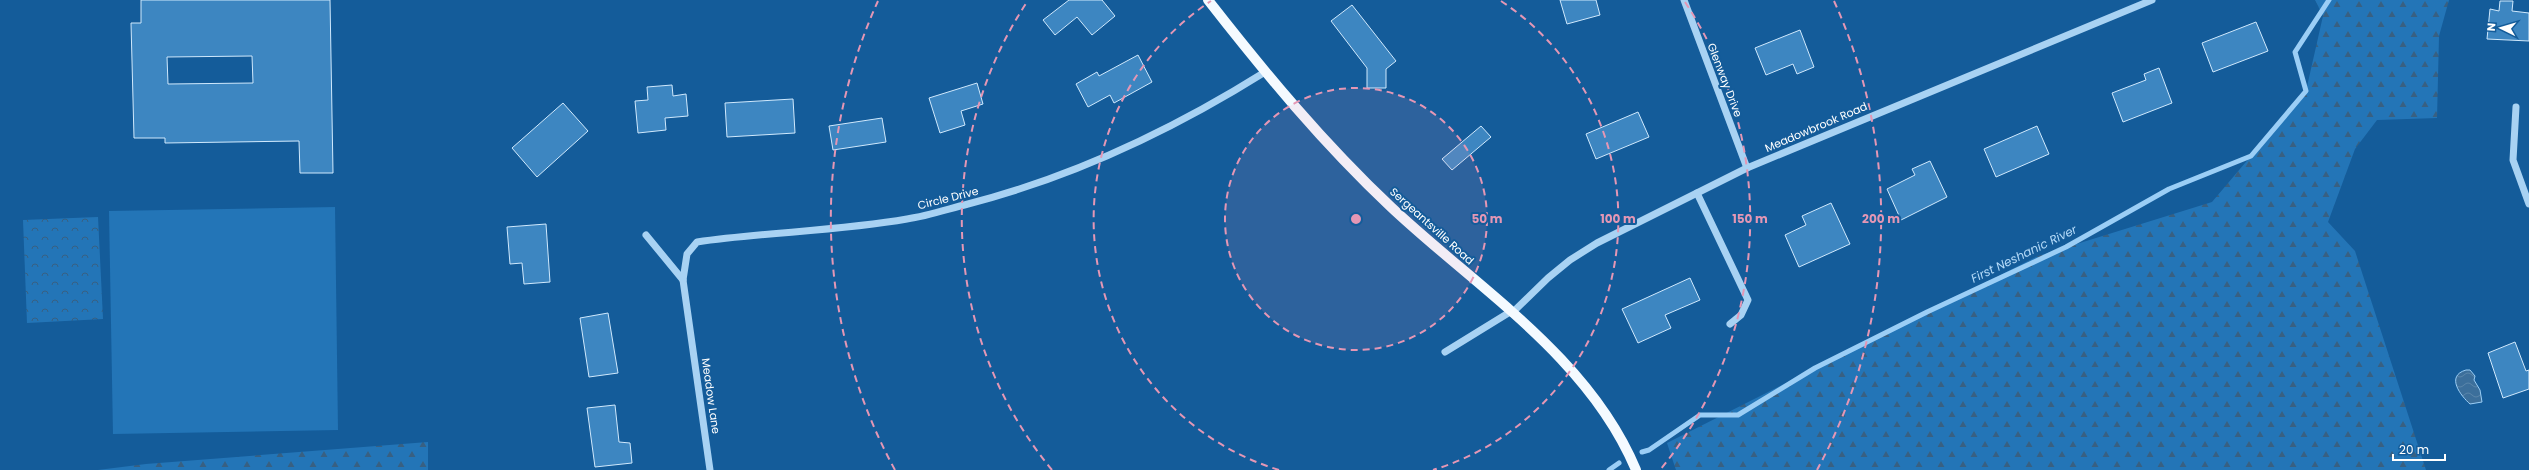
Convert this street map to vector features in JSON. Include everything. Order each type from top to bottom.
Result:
[{"type":"main road","name":"Sergeantsville Road","points":[[1208,0],[1265,72],[1324,140],[1391,207],[1535,334],[1593,395],[1613,424],[1636,470]]},
{"type":"street","name":"Glenway Drive","points":[[1684,0],[1746,168]]},
{"type":"street","name":"Meadowbrook Road","points":[[1445,352],[1511,312],[1570,260],[1597,243],[1746,168],[2152,0]]},
{"type":"street","name":"Circle Drive","points":[[690,326],[683,280],[687,254],[697,242],[908,219],[998,197],[1056,176],[1176,124],[1210,106],[1265,72]]},
{"type":"street","points":[[2516,107],[2513,160],[2529,204]]},
{"type":"street","points":[[1697,193],[1748,300],[1741,315],[1730,324]]},
{"type":"street","points":[[646,235],[683,280]]},
{"type":"street","name":"Meadow Lane","points":[[690,326],[710,470]]},
{"type":"green space","points":[[2315,0],[2449,0],[2439,36],[2437,118],[2377,120],[2355,149],[2328,222],[2355,251],[2426,470],[1676,470],[1667,443],[2038,256],[2212,202],[2306,91],[2323,16]]},
{"type":"green space","points":[[335,207],[338,430],[113,434],[109,211]]},
{"type":"green space","points":[[98,217],[103,319],[27,323],[23,220]]},
{"type":"green space","points":[[428,442],[428,470],[98,470],[146,464]]},
{"type":"water","points":[[2466,370],[2470,370],[2475,376],[2474,380],[2480,390],[2482,402],[2470,404],[2459,391],[2456,377]]},
{"type":"building","points":[[141,0],[330,0],[333,173],[300,173],[299,141],[165,143],[165,138],[134,138],[131,23],[141,23]],"holes":[[[252,56],[253,83],[168,84],[167,57]]]},
{"type":"building","points":[[1069,0],[1102,0],[1115,16],[1092,35],[1077,17],[1055,35],[1043,20]]},
{"type":"building","points":[[1560,0],[1596,0],[1600,15],[1567,24]]},
{"type":"building","points":[[2500,1],[2513,1],[2512,11],[2529,13],[2529,41],[2487,39],[2490,9],[2499,11]]},
{"type":"building","points":[[1352,5],[1396,61],[1386,69],[1386,88],[1367,88],[1367,68],[1331,21]]},
{"type":"building","points":[[2256,22],[2268,51],[2213,72],[2202,43]]},
{"type":"building","points":[[1800,30],[1814,67],[1797,74],[1793,64],[1766,75],[1755,48]]},
{"type":"building","points":[[1138,55],[1152,82],[1114,103],[1110,95],[1088,107],[1076,84],[1097,72],[1099,76]]},
{"type":"building","points":[[2159,68],[2172,103],[2123,122],[2112,93],[2146,80],[2144,74]]},
{"type":"building","points":[[977,83],[983,104],[961,111],[965,125],[940,133],[929,98]]},
{"type":"building","points":[[672,85],[673,96],[686,94],[688,116],[665,118],[666,130],[638,133],[635,101],[648,100],[647,87]]},
{"type":"building","points":[[793,99],[795,133],[727,137],[725,103]]},
{"type":"building","points":[[563,103],[588,131],[537,177],[512,148]]},
{"type":"building","points":[[1638,112],[1649,137],[1596,159],[1586,134]]},
{"type":"building","points":[[882,118],[886,142],[833,150],[829,126]]},
{"type":"building","points":[[1481,126],[1491,137],[1452,170],[1442,159]]},
{"type":"building","points":[[2037,126],[2049,154],[1996,177],[1984,149]]},
{"type":"building","points":[[1930,161],[1947,197],[1901,220],[1887,189],[1915,175],[1912,169]]},
{"type":"building","points":[[1831,203],[1850,244],[1799,267],[1785,235],[1806,225],[1802,216]]},
{"type":"building","points":[[546,224],[550,282],[524,284],[522,263],[510,264],[507,227]]},
{"type":"building","points":[[1690,278],[1700,300],[1665,315],[1671,328],[1638,343],[1622,309]]},
{"type":"building","points":[[608,313],[618,373],[589,377],[580,318]]},
{"type":"building","points":[[2515,342],[2526,371],[2529,370],[2529,389],[2503,398],[2488,353]]},
{"type":"building","points":[[615,405],[619,442],[630,443],[632,463],[595,467],[587,408]]},
{"type":"waterway","name":"First Neshanic River","points":[[1642,452],[1649,450],[1700,415],[1738,415],[1815,368],[1927,312],[2066,247],[2169,189],[2251,156],[2306,91],[2295,52],[2329,0]]},
{"type":"waterway","name":"First Neshanic River","points":[[1609,470],[1619,463]]}]
